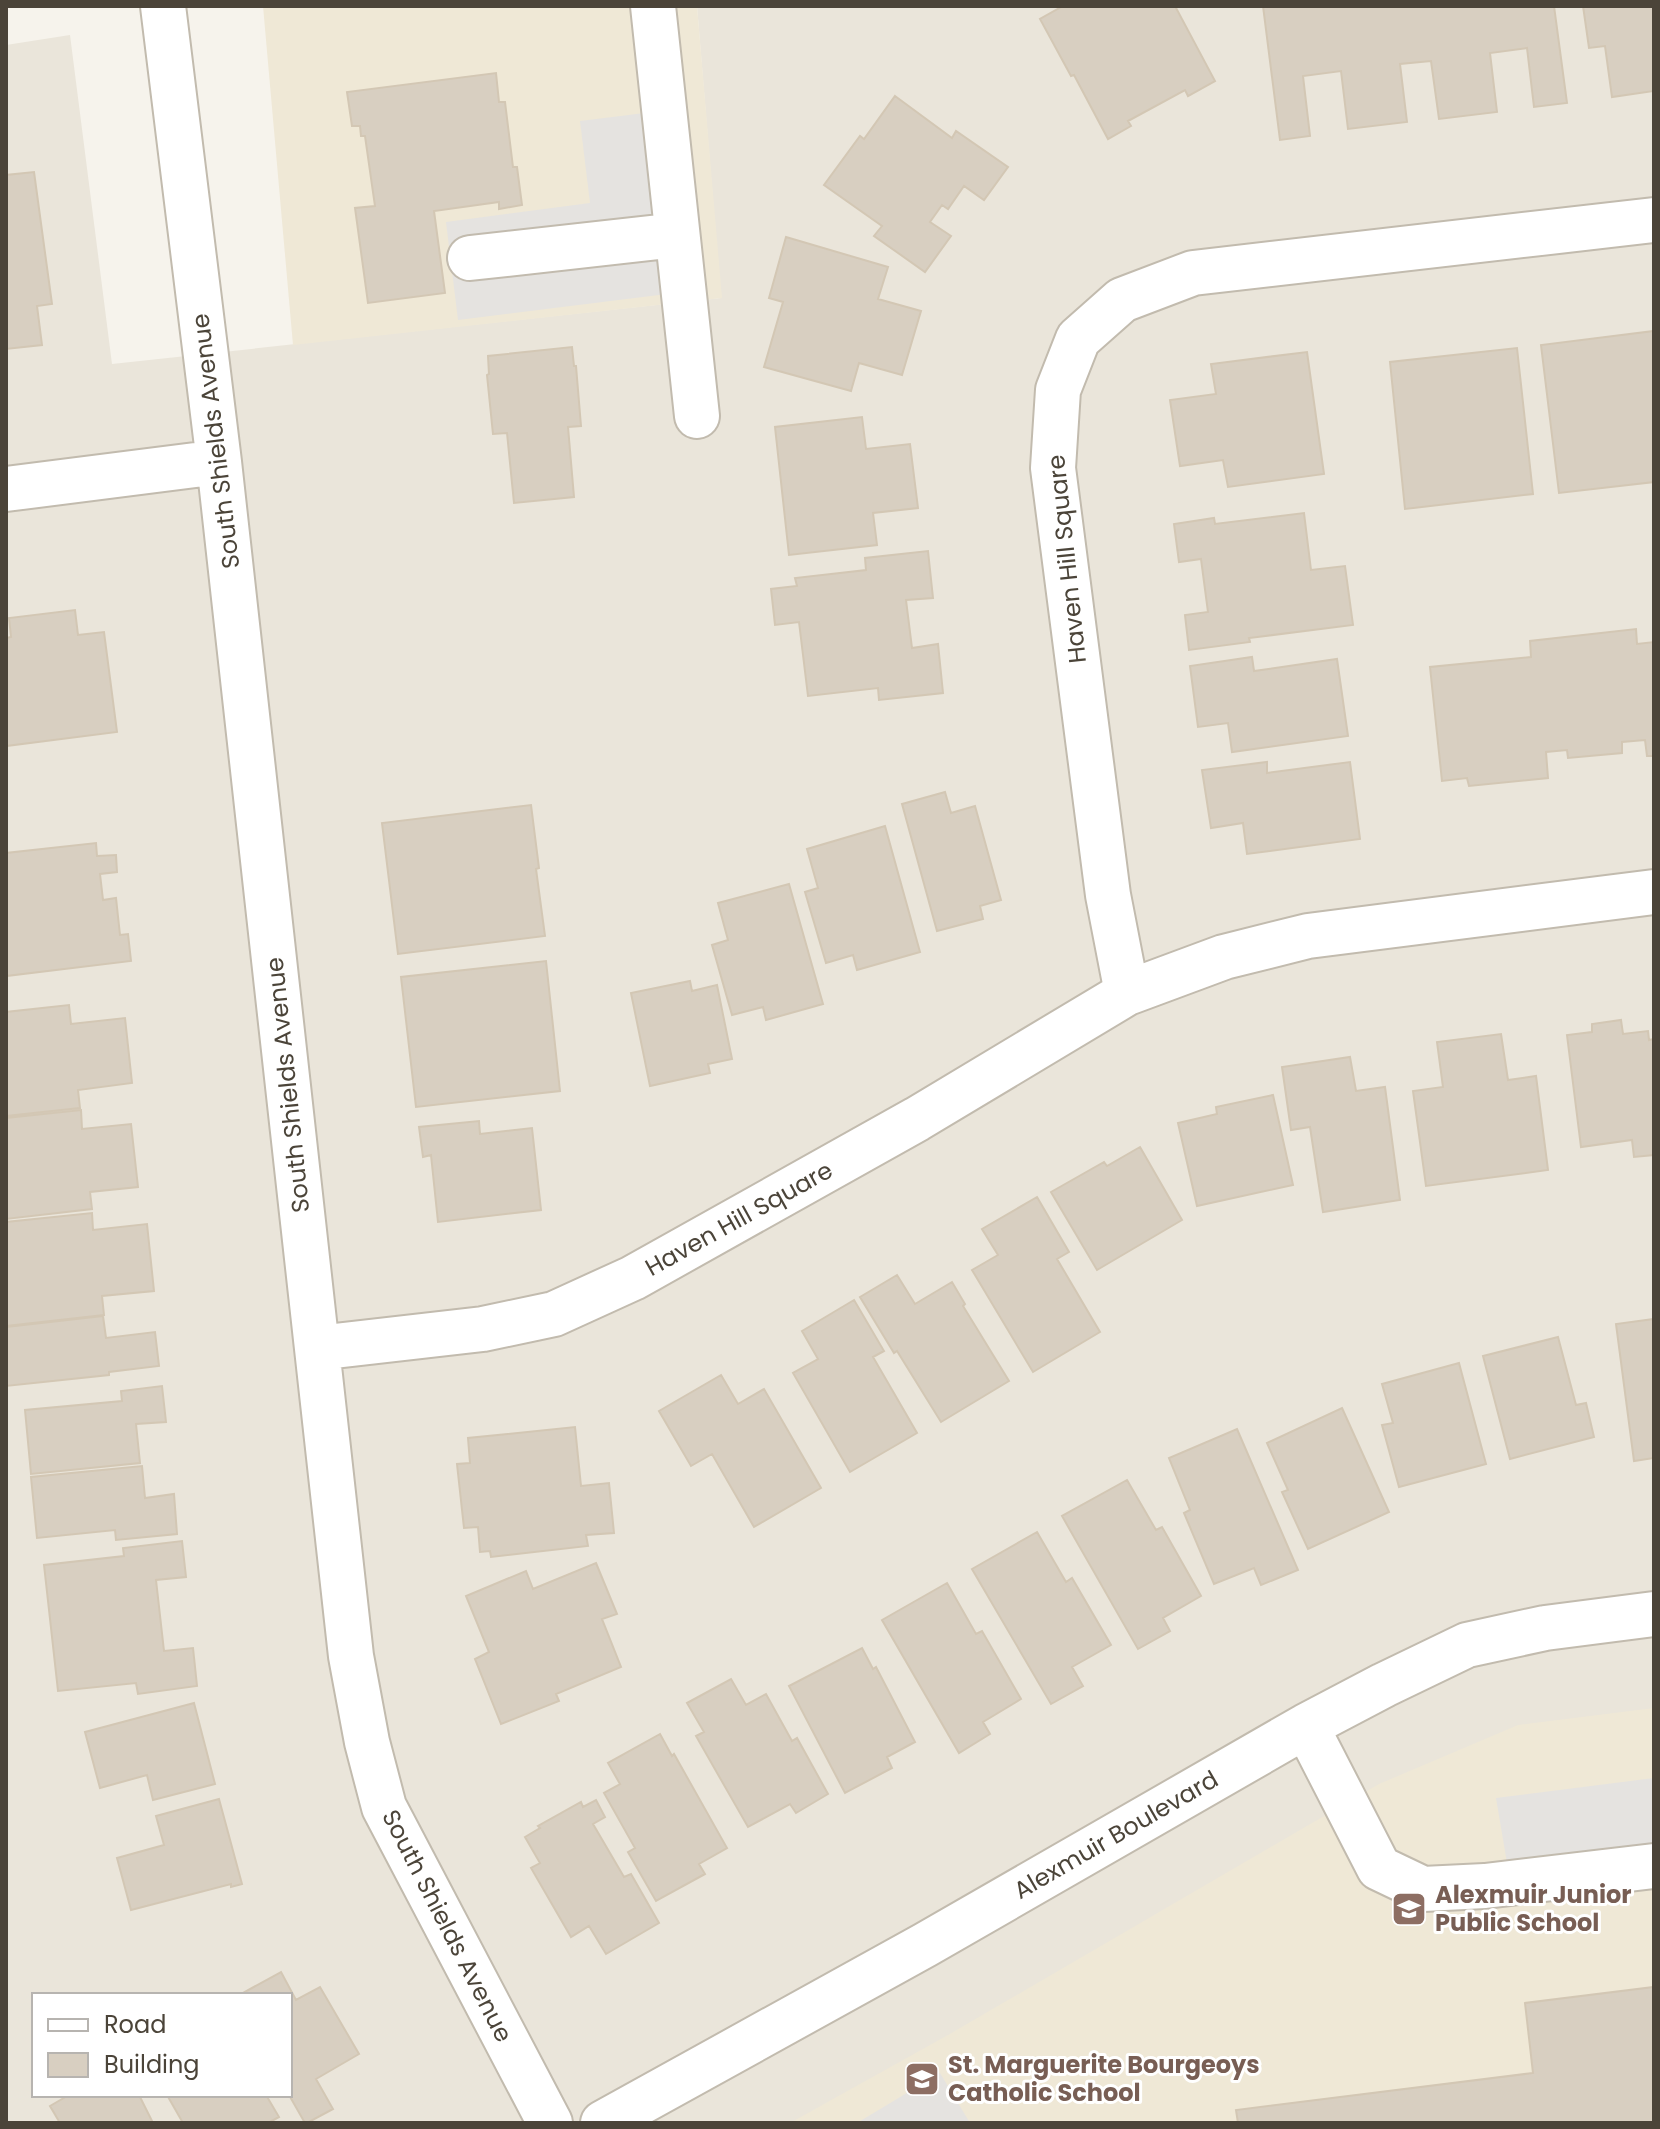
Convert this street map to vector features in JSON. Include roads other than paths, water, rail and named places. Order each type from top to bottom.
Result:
[{"type":"street","name":"South Shields Avenue","points":[[163,6],[219,462],[351,1656],[367,1742],[384,1807],[550,2123]]},
{"type":"street","points":[[653,6],[697,416]]},
{"type":"street","name":"Haven Hill Square","points":[[1127,993],[1108,895],[1053,468],[1058,390],[1078,339],[1122,300],[1193,273],[1654,220]]},
{"type":"street","points":[[470,258],[677,235]]},
{"type":"street","points":[[6,489],[219,462]]},
{"type":"street","name":"Haven Hill Square","points":[[317,1348],[483,1329],[554,1314],[633,1278],[917,1119],[1127,993],[1224,957],[1308,936],[1654,892]]},
{"type":"street","name":"Alexmuir Boulevard","points":[[603,2123],[1384,1685],[1467,1645],[1545,1628],[1654,1614]]},
{"type":"street","points":[[1306,1726],[1379,1868],[1423,1889],[1485,1886],[1654,1866]]},
{"type":"place","name":"Alexmuir Junior Public School","points":[[1409,1909]]},
{"type":"place","name":"St. Marguerite Bourgeoys Catholic School","points":[[922,2079]]}]
